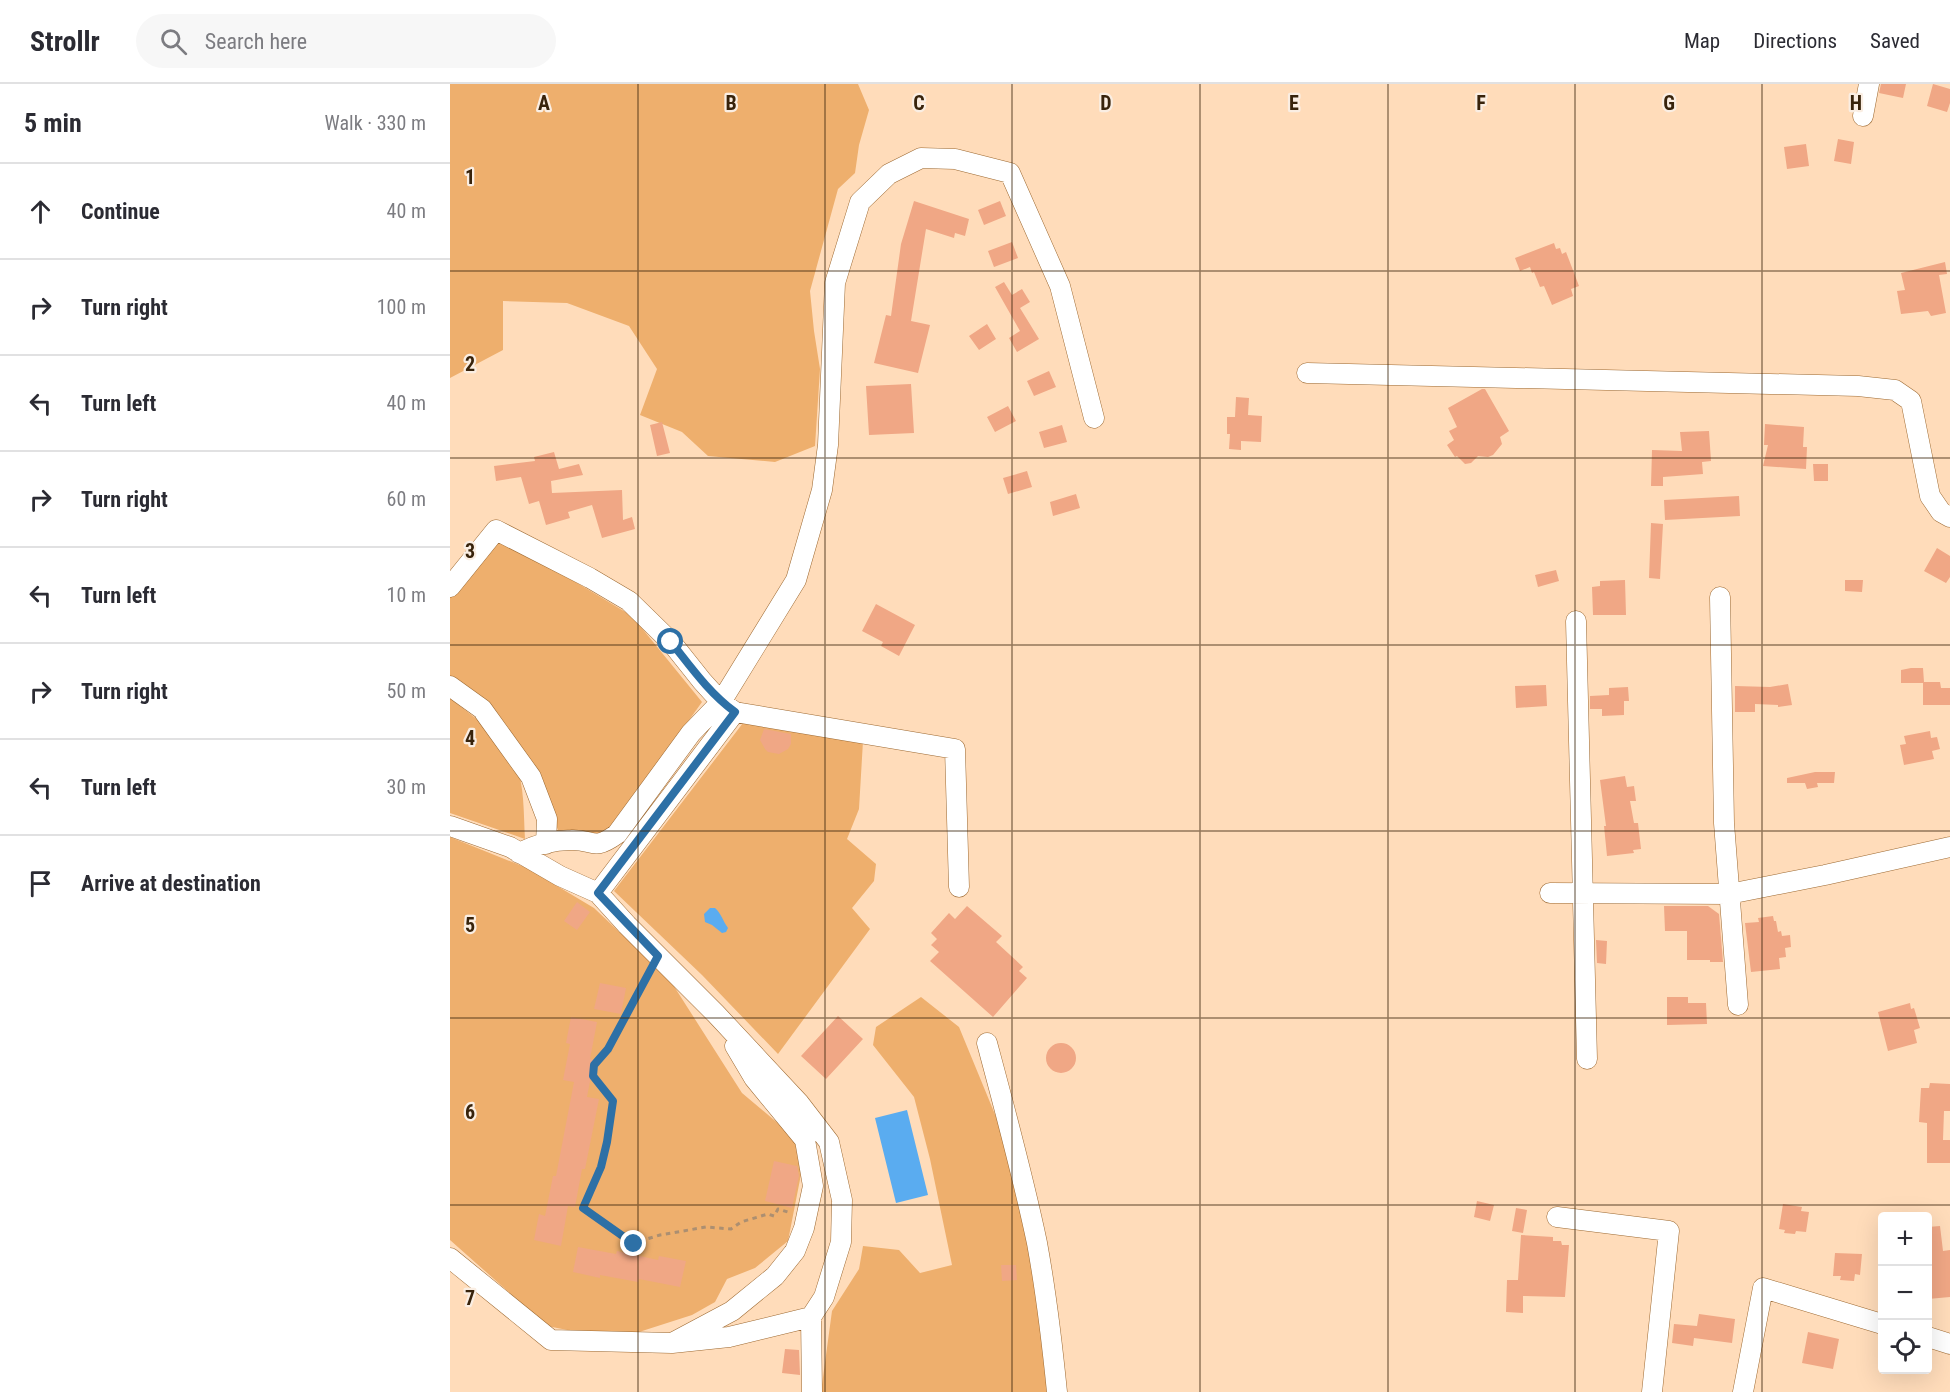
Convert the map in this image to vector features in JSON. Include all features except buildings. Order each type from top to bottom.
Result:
[{"type":"street","points":[[1863,116],[1869,84]]},
{"type":"street","points":[[598,893],[728,707],[796,580],[822,490],[828,445],[835,283],[860,202],[889,174],[921,158],[955,159],[1010,173],[1060,286],[1094,418]]},
{"type":"street","points":[[1307,373],[1858,386],[1894,390],[1911,401],[1930,496],[1941,512],[1950,517]]},
{"type":"street","points":[[450,587],[496,530],[590,578],[629,601],[671,642],[702,681],[728,707],[955,749],[959,887]]},
{"type":"street","points":[[1720,597],[1724,823],[1738,1005]]},
{"type":"street","points":[[1576,621],[1587,1059]]},
{"type":"street","points":[[450,686],[482,709],[531,777],[547,819],[546,844]]},
{"type":"street","points":[[519,853],[535,845],[573,840],[593,845],[607,841],[617,834],[691,733],[728,707]]},
{"type":"street","points":[[450,826],[510,847],[560,876],[598,893],[799,1103],[829,1142],[842,1200],[841,1242],[825,1297],[811,1317],[812,1392]]},
{"type":"street","points":[[1550,893],[1729,894],[1950,847]]},
{"type":"street","points":[[672,1343],[732,1311],[775,1276],[795,1251],[804,1228],[813,1186],[805,1140],[754,1078],[716,1014]]},
{"type":"street","points":[[987,1043],[1037,1244],[1050,1321],[1057,1392]]},
{"type":"street","points":[[1557,1217],[1669,1231],[1652,1392]]},
{"type":"street","points":[[450,1258],[551,1340],[672,1343],[729,1337],[811,1317]]},
{"type":"street","points":[[1743,1392],[1763,1288],[1878,1323]]},
{"type":"street","points":[[1932,1338],[1950,1344]]},
{"type":"path","points":[[658,956],[608,1049],[594,1065],[593,1076],[613,1101],[601,1167],[583,1208],[634,1244],[660,1235],[706,1227],[731,1229],[741,1222],[768,1214],[774,1216],[778,1209],[800,1216],[804,1228]]},
{"type":"shaded area","points":[[450,84],[858,84],[869,110],[859,145],[855,173],[838,189],[810,291],[820,369],[815,446],[775,462],[708,456],[682,432],[640,415],[657,369],[629,326],[567,303],[503,301],[503,350],[450,378]]},
{"type":"shaded area","points":[[487,536],[569,578],[632,616],[702,702],[605,838],[558,830],[530,760],[450,678],[450,589]]},
{"type":"shaded area","points":[[450,698],[501,740],[515,761],[522,786],[525,839],[450,813]]},
{"type":"shaded area","points":[[743,723],[863,741],[859,809],[847,839],[876,864],[874,881],[852,908],[870,929],[778,1054],[702,975],[614,891]]},
{"type":"shaded area","points":[[450,837],[527,868],[594,908],[670,980],[742,1093],[793,1136],[804,1159],[788,1241],[755,1268],[727,1279],[715,1302],[692,1315],[639,1332],[593,1335],[547,1326],[450,1240]]},
{"type":"shaded area","points":[[921,997],[959,1027],[1008,1146],[1048,1324],[1049,1392],[821,1392],[832,1311],[859,1269],[863,1246],[899,1250],[920,1273],[952,1265],[930,1159],[914,1097],[873,1045],[876,1027]]},
{"type":"water","points":[[710,908],[715,908],[719,912],[728,928],[726,932],[722,933],[705,922],[704,914]]},
{"type":"water","points":[[907,1110],[928,1195],[896,1203],[875,1118]]},
{"type":"route","points":[[634,1244],[583,1208],[601,1167],[613,1101],[593,1076],[594,1065],[608,1049],[658,956],[598,893],[735,712],[721,702],[671,642]]}]
